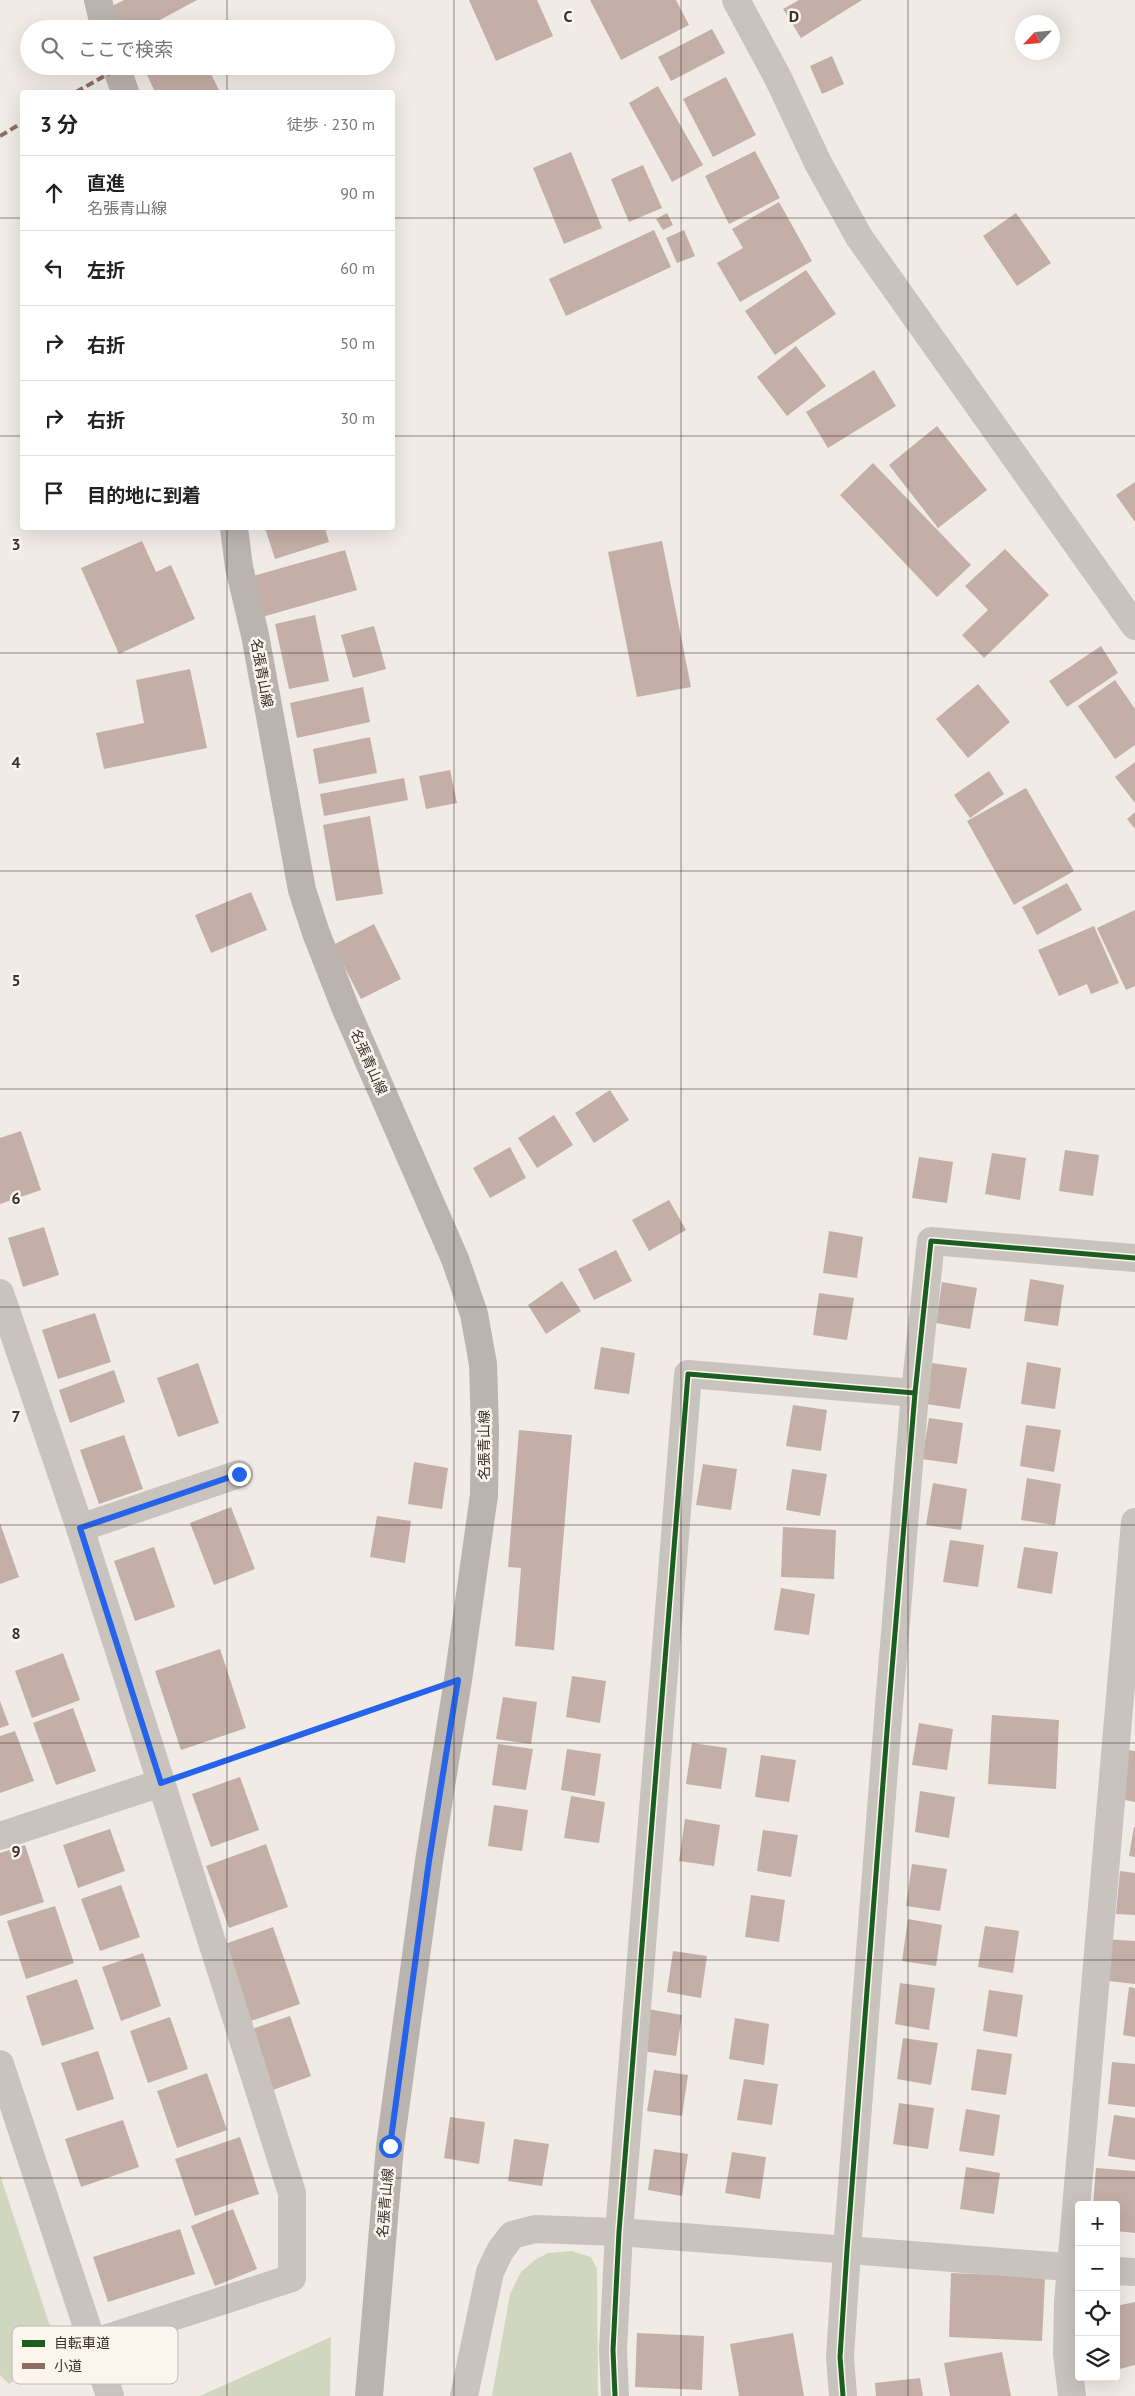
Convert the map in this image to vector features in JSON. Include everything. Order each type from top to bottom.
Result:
[{"type":"main road","points":[[98,0],[103,20]]},
{"type":"main road","points":[[119,75],[124,90]]},
{"type":"main road","name":"名張青山線","points":[[234,530],[239,567],[255,635],[302,890],[316,933],[345,1007],[451,1250],[474,1314],[482,1364],[485,1431],[484,1495],[458,1680],[429,1861],[390,2146],[369,2396]]},
{"type":"street","points":[[736,0],[778,78],[818,163],[859,237],[1135,626]]},
{"type":"street","points":[[843,2396],[840,2357],[847,2250],[915,1393],[932,1241],[1135,1258]]},
{"type":"street","points":[[0,1293],[80,1528],[292,2193],[292,2278],[144,2326]]},
{"type":"street","points":[[615,2396],[613,2350],[619,2232],[688,1374],[915,1393]]},
{"type":"street","points":[[80,1528],[239,1474]]},
{"type":"street","points":[[1077,2246],[1135,1522]]},
{"type":"street","points":[[0,1836],[161,1783]]},
{"type":"street","points":[[0,2064],[86,2326]]},
{"type":"street","points":[[464,2396],[490,2272],[500,2251],[512,2235],[535,2229],[619,2232],[1075,2267],[1067,2354],[1072,2396]]},
{"type":"street","points":[[1120,2271],[1135,2272]]},
{"type":"street","points":[[106,2384],[110,2396]]},
{"type":"path","points":[[161,1783],[458,1680]]},
{"type":"green space","points":[[0,2175],[50,2326],[12,2326],[12,2382],[9,2384],[0,2375]]},
{"type":"green space","points":[[571,2251],[591,2257],[597,2269],[598,2396],[492,2396],[510,2294],[521,2272],[535,2260],[548,2253]]},
{"type":"green space","points":[[331,2337],[330,2396],[200,2396]]},
{"type":"building","points":[[124,0],[197,0],[160,20],[117,20],[110,7]]},
{"type":"building","points":[[469,0],[537,0],[553,36],[496,61]]},
{"type":"building","points":[[590,0],[676,0],[689,25],[621,60]]},
{"type":"building","points":[[799,0],[862,0],[801,38],[783,9]]},
{"type":"building","points":[[712,29],[725,53],[671,81],[658,57]]},
{"type":"building","points":[[832,56],[844,84],[822,94],[810,66]]},
{"type":"building","points":[[147,75],[212,75],[219,90],[154,90]]},
{"type":"building","points":[[726,77],[756,135],[713,157],[683,99]]},
{"type":"building","points":[[658,86],[703,165],[672,182],[629,103]]},
{"type":"building","points":[[755,151],[780,198],[729,224],[705,176]]},
{"type":"building","points":[[571,152],[602,228],[564,244],[533,168]]},
{"type":"building","points":[[643,165],[662,208],[629,222],[611,179]]},
{"type":"building","points":[[779,202],[812,261],[740,302],[717,263],[743,248],[732,229]]},
{"type":"building","points":[[667,213],[673,225],[663,230],[656,219]]},
{"type":"building","points":[[1016,213],[1051,263],[1017,286],[983,236]]},
{"type":"building","points":[[654,230],[671,267],[566,316],[549,279]]},
{"type":"building","points":[[684,230],[695,256],[677,263],[666,238]]},
{"type":"building","points":[[806,270],[836,314],[775,355],[745,311]]},
{"type":"building","points":[[796,346],[826,386],[787,416],[757,377]]},
{"type":"building","points":[[874,370],[896,406],[828,448],[806,412]]},
{"type":"building","points":[[937,426],[987,490],[938,528],[889,465]]},
{"type":"building","points":[[873,463],[971,565],[937,597],[840,495]]},
{"type":"building","points":[[1135,482],[1135,522],[1116,495]]},
{"type":"building","points":[[266,530],[326,530],[329,542],[275,559]]},
{"type":"building","points":[[142,541],[156,572],[171,565],[195,619],[119,654],[81,568]]},
{"type":"building","points":[[662,541],[691,687],[637,697],[608,552]]},
{"type":"building","points":[[1005,549],[1049,595],[984,658],[962,635],[988,610],[965,586]]},
{"type":"building","points":[[345,550],[357,590],[262,617],[250,577]]},
{"type":"building","points":[[315,615],[329,681],[289,689],[275,624]]},
{"type":"building","points":[[374,626],[386,669],[353,678],[341,635]]},
{"type":"building","points":[[1101,646],[1118,673],[1067,707],[1049,681]]},
{"type":"building","points":[[190,669],[207,748],[104,769],[96,733],[144,723],[136,680]]},
{"type":"building","points":[[1115,680],[1135,709],[1135,745],[1115,759],[1078,706]]},
{"type":"building","points":[[978,684],[1010,722],[968,758],[936,719]]},
{"type":"building","points":[[363,687],[370,722],[297,738],[290,703]]},
{"type":"building","points":[[370,737],[377,773],[319,784],[313,749]]},
{"type":"building","points":[[1135,762],[1135,803],[1115,777]]},
{"type":"building","points":[[450,770],[457,803],[426,809],[419,776]]},
{"type":"building","points":[[989,771],[1004,794],[970,818],[954,795]]},
{"type":"building","points":[[404,778],[408,800],[324,816],[320,794]]},
{"type":"building","points":[[1026,788],[1074,871],[1014,905],[967,821]]},
{"type":"building","points":[[1135,812],[1135,829],[1127,819]]},
{"type":"building","points":[[370,816],[383,894],[336,901],[323,825]]},
{"type":"building","points":[[1067,883],[1082,910],[1037,935],[1022,907]]},
{"type":"building","points":[[251,892],[267,930],[211,953],[195,915]]},
{"type":"building","points":[[1135,910],[1135,986],[1126,990],[1097,928]]},
{"type":"building","points":[[374,924],[401,979],[361,999],[333,945]]},
{"type":"building","points":[[1094,926],[1119,983],[1091,994],[1087,984],[1059,996],[1038,950]]},
{"type":"building","points":[[610,1090],[629,1120],[594,1143],[575,1113]]},
{"type":"building","points":[[554,1115],[573,1145],[537,1168],[518,1138]]},
{"type":"building","points":[[21,1131],[41,1190],[0,1204],[0,1138]]},
{"type":"building","points":[[510,1147],[526,1178],[490,1198],[473,1168]]},
{"type":"building","points":[[1065,1150],[1099,1155],[1093,1196],[1059,1191]]},
{"type":"building","points":[[992,1153],[1026,1158],[1020,1200],[985,1194]]},
{"type":"building","points":[[919,1157],[953,1162],[947,1203],[912,1198]]},
{"type":"building","points":[[669,1200],[686,1230],[649,1251],[632,1220]]},
{"type":"building","points":[[44,1227],[59,1275],[23,1287],[8,1238]]},
{"type":"building","points":[[829,1231],[863,1237],[857,1278],[823,1273]]},
{"type":"building","points":[[616,1250],[632,1281],[594,1300],[578,1269]]},
{"type":"building","points":[[1030,1279],[1064,1285],[1058,1326],[1024,1321]]},
{"type":"building","points":[[562,1281],[581,1311],[546,1334],[528,1305]]},
{"type":"building","points":[[942,1282],[977,1288],[970,1329],[936,1323]]},
{"type":"building","points":[[819,1293],[854,1298],[847,1340],[813,1335]]},
{"type":"building","points":[[95,1313],[111,1362],[58,1379],[42,1330]]},
{"type":"building","points":[[601,1347],[635,1353],[629,1394],[594,1389]]},
{"type":"building","points":[[1027,1362],[1061,1368],[1055,1409],[1021,1404]]},
{"type":"building","points":[[198,1363],[219,1423],[178,1437],[157,1378]]},
{"type":"building","points":[[932,1363],[967,1368],[960,1409],[926,1404]]},
{"type":"building","points":[[114,1370],[125,1402],[70,1423],[59,1390]]},
{"type":"building","points":[[793,1405],[827,1410],[821,1451],[786,1446]]},
{"type":"building","points":[[929,1418],[963,1423],[957,1464],[922,1459]]},
{"type":"building","points":[[1026,1425],[1061,1430],[1054,1472],[1020,1466]]},
{"type":"building","points":[[519,1430],[572,1435],[554,1650],[515,1646],[521,1568],[508,1567]]},
{"type":"building","points":[[124,1435],[143,1489],[99,1504],[80,1450]]},
{"type":"building","points":[[414,1462],[448,1468],[442,1509],[408,1504]]},
{"type":"building","points":[[703,1464],[737,1469],[731,1510],[696,1505]]},
{"type":"building","points":[[792,1469],[827,1474],[820,1516],[786,1510]]},
{"type":"building","points":[[1027,1478],[1061,1484],[1055,1525],[1021,1520]]},
{"type":"building","points":[[933,1483],[967,1489],[961,1530],[926,1525]]},
{"type":"building","points":[[231,1507],[255,1569],[214,1585],[190,1523]]},
{"type":"building","points":[[377,1516],[411,1521],[405,1563],[370,1557]]},
{"type":"building","points":[[0,1523],[19,1577],[0,1584]]},
{"type":"building","points":[[783,1527],[836,1530],[834,1579],[781,1577]]},
{"type":"building","points":[[950,1540],[984,1545],[978,1587],[943,1582]]},
{"type":"building","points":[[154,1547],[175,1607],[135,1621],[114,1561]]},
{"type":"building","points":[[1024,1547],[1058,1552],[1052,1594],[1017,1588]]},
{"type":"building","points":[[781,1588],[815,1594],[809,1635],[774,1630]]},
{"type":"building","points":[[220,1649],[246,1728],[181,1750],[155,1671]]},
{"type":"building","points":[[63,1653],[80,1700],[32,1718],[15,1671]]},
{"type":"building","points":[[572,1676],[606,1681],[600,1723],[566,1717]]},
{"type":"building","points":[[503,1697],[537,1702],[531,1744],[496,1739]]},
{"type":"building","points":[[0,1701],[9,1725],[0,1728]]},
{"type":"building","points":[[73,1708],[96,1771],[56,1785],[33,1723]]},
{"type":"building","points":[[992,1715],[1059,1720],[1056,1789],[988,1784]]},
{"type":"building","points":[[919,1723],[953,1729],[947,1770],[912,1765]]},
{"type":"building","points":[[15,1731],[34,1781],[0,1793],[0,1736]]},
{"type":"building","points":[[692,1743],[727,1748],[721,1789],[686,1784]]},
{"type":"building","points":[[498,1744],[533,1749],[526,1790],[492,1785]]},
{"type":"building","points":[[567,1749],[601,1754],[595,1796],[561,1790]]},
{"type":"building","points":[[1128,1750],[1135,1751],[1135,1802],[1120,1799]]},
{"type":"building","points":[[761,1755],[796,1760],[789,1802],[755,1797]]},
{"type":"building","points":[[240,1777],[259,1830],[211,1847],[192,1794]]},
{"type":"building","points":[[920,1791],[955,1797],[949,1838],[915,1832]]},
{"type":"building","points":[[571,1796],[605,1802],[599,1843],[564,1838]]},
{"type":"building","points":[[494,1805],[528,1810],[522,1851],[488,1846]]},
{"type":"building","points":[[685,1819],[720,1825],[714,1866],[679,1861]]},
{"type":"building","points":[[1135,1827],[1135,1857],[1129,1856]]},
{"type":"building","points":[[110,1829],[125,1871],[78,1888],[63,1845]]},
{"type":"building","points":[[763,1830],[798,1835],[791,1877],[757,1871]]},
{"type":"building","points":[[266,1844],[288,1907],[229,1928],[206,1866]]},
{"type":"building","points":[[25,1845],[44,1902],[0,1916],[0,1853]]},
{"type":"building","points":[[912,1864],[947,1869],[940,1911],[906,1906]]},
{"type":"building","points":[[1120,1871],[1135,1873],[1135,1915],[1116,1914]]},
{"type":"building","points":[[121,1885],[140,1937],[100,1951],[81,1899]]},
{"type":"building","points":[[751,1895],[785,1900],[779,1942],[745,1937]]},
{"type":"building","points":[[55,1906],[74,1963],[26,1979],[7,1921]]},
{"type":"building","points":[[908,1919],[942,1925],[936,1966],[902,1961]]},
{"type":"building","points":[[985,1926],[1019,1931],[1013,1973],[978,1967]]},
{"type":"building","points":[[273,1927],[300,2004],[251,2021],[225,1944]]},
{"type":"building","points":[[1103,1939],[1135,1941],[1135,1984],[1100,1980]]},
{"type":"building","points":[[673,1951],[707,1956],[701,1998],[667,1992]]},
{"type":"building","points":[[143,1953],[161,2006],[121,2021],[102,1967]]},
{"type":"building","points":[[77,1979],[94,2029],[42,2046],[26,1996]]},
{"type":"building","points":[[900,1983],[935,1988],[929,2030],[895,2024]]},
{"type":"building","points":[[1129,1987],[1135,1988],[1135,2037],[1123,2035]]},
{"type":"building","points":[[989,1990],[1023,1995],[1017,2037],[983,2031]]},
{"type":"building","points":[[648,2009],[682,2015],[676,2056],[642,2051]]},
{"type":"building","points":[[290,2016],[311,2076],[273,2090],[252,2029]]},
{"type":"building","points":[[170,2017],[188,2069],[148,2083],[130,2031]]},
{"type":"building","points":[[735,2018],[769,2024],[764,2065],[729,2059]]},
{"type":"building","points":[[903,2038],[938,2043],[931,2085],[897,2079]]},
{"type":"building","points":[[977,2049],[1012,2054],[1006,2095],[971,2090]]},
{"type":"building","points":[[98,2051],[114,2099],[77,2111],[61,2063]]},
{"type":"building","points":[[1112,2062],[1135,2064],[1135,2107],[1108,2104]]},
{"type":"building","points":[[654,2070],[688,2075],[682,2116],[647,2111]]},
{"type":"building","points":[[207,2073],[227,2130],[177,2148],[157,2091]]},
{"type":"building","points":[[744,2079],[778,2084],[772,2125],[737,2120]]},
{"type":"building","points":[[899,2103],[934,2108],[928,2149],[893,2144]]},
{"type":"building","points":[[966,2109],[1000,2115],[994,2156],[959,2151]]},
{"type":"building","points":[[1114,2115],[1135,2118],[1135,2160],[1108,2156]]},
{"type":"building","points":[[450,2117],[485,2122],[479,2164],[444,2158]]},
{"type":"building","points":[[123,2120],[139,2167],[81,2187],[65,2139]]},
{"type":"building","points":[[240,2137],[259,2194],[195,2216],[175,2159]]},
{"type":"building","points":[[514,2139],[549,2144],[542,2186],[508,2181]]},
{"type":"building","points":[[654,2149],[688,2154],[682,2196],[648,2190]]},
{"type":"building","points":[[732,2152],[766,2157],[760,2199],[725,2193]]},
{"type":"building","points":[[966,2167],[1000,2173],[994,2214],[960,2209]]},
{"type":"building","points":[[1096,2168],[1135,2171],[1135,2233],[1120,2231],[1120,2201],[1093,2201]]},
{"type":"building","points":[[233,2209],[257,2269],[215,2286],[191,2226]]},
{"type":"building","points":[[180,2229],[195,2274],[108,2302],[93,2257]]},
{"type":"building","points":[[951,2273],[1045,2277],[1042,2341],[949,2337]]},
{"type":"building","points":[[1135,2302],[1135,2365],[1120,2369],[1120,2336],[1120,2305]]},
{"type":"building","points":[[637,2333],[704,2336],[702,2390],[635,2387]]},
{"type":"building","points":[[793,2333],[804,2396],[739,2396],[730,2344]]},
{"type":"building","points":[[1002,2352],[1011,2396],[950,2396],[944,2363]]},
{"type":"building","points":[[920,2378],[923,2396],[876,2396],[875,2383]]},
{"type":"marked path","points":[[80,90],[106,75]]},
{"type":"marked path","points":[[0,136],[20,124]]},
{"type":"cycle path","points":[[843,2396],[840,2357],[847,2250],[889,1705],[915,1393],[931,1241],[1135,1258]]},
{"type":"cycle path","points":[[615,2396],[613,2350],[619,2232],[688,1374],[915,1393]]},
{"type":"route","points":[[239,1474],[80,1528],[161,1783],[458,1680],[429,1861],[390,2146]]}]
